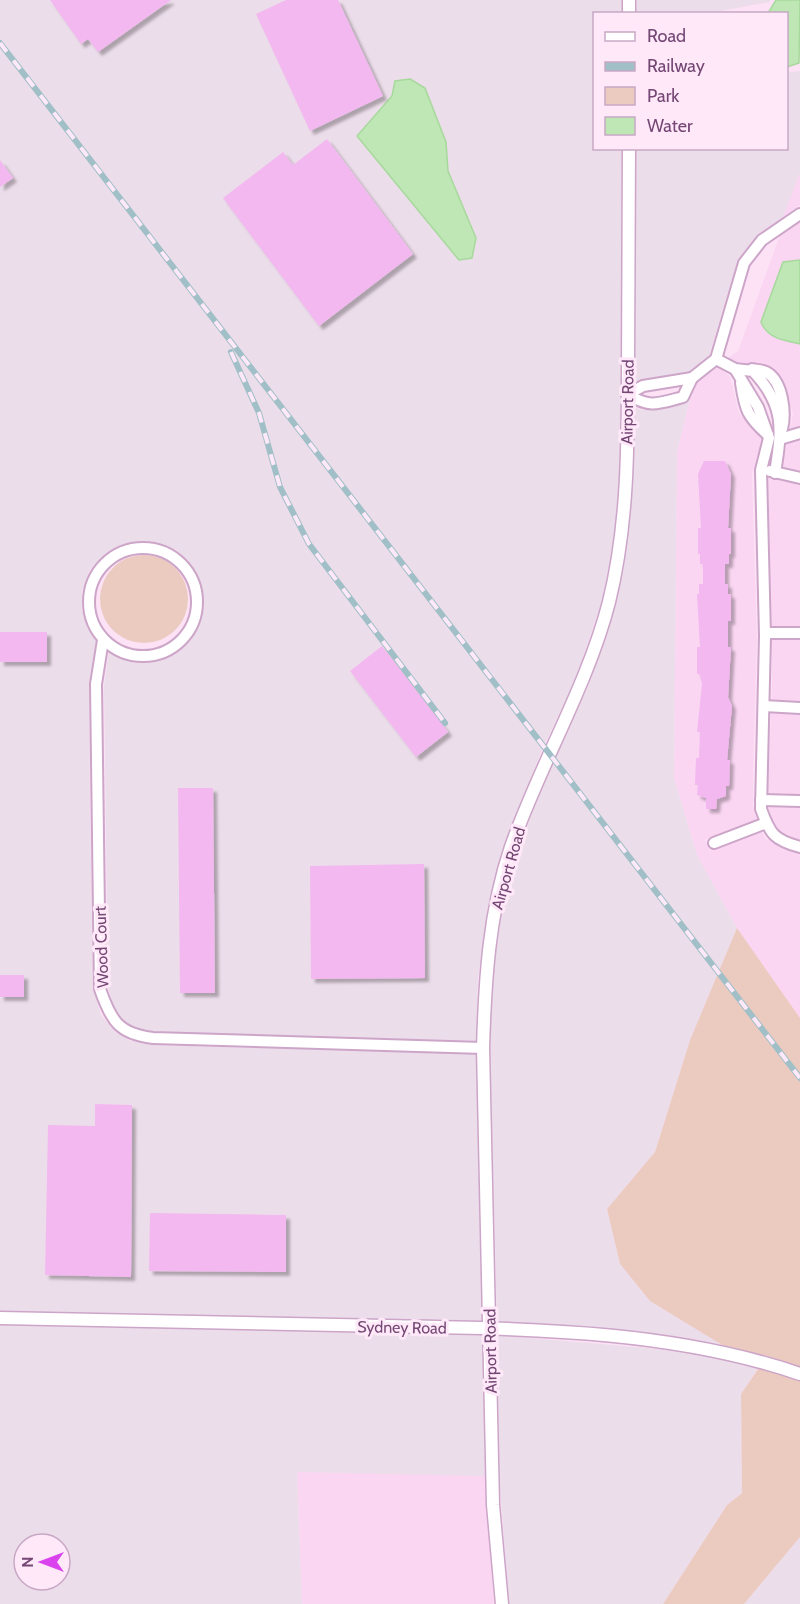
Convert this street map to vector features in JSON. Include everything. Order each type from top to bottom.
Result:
[{"type":"street","name":"Airport Road","points":[[501,1604],[493,1505],[483,1048],[485,979],[495,909],[511,848],[548,752],[581,685],[609,602],[620,545],[626,479],[628,394],[629,150]]},
{"type":"street","points":[[692,378],[643,386],[628,394],[642,404],[659,403],[683,397],[692,378],[716,359],[744,263],[762,240],[800,214]]},
{"type":"street","points":[[716,359],[740,369],[753,371],[769,388],[777,409],[780,437],[775,472]]},
{"type":"street","points":[[740,369],[741,382],[758,407],[768,435],[768,449],[761,470],[765,633],[761,800],[770,833],[800,848]]},
{"type":"street","points":[[780,437],[800,433]]},
{"type":"street","points":[[761,470],[800,478]]},
{"type":"street","points":[[138,547],[156,549],[173,556],[186,569],[195,585],[197,603],[194,621],[185,637],[171,649],[154,656],[135,656],[118,651],[103,640],[94,625],[89,609],[89,591],[95,575],[106,562],[120,552],[138,547]]},
{"type":"street","points":[[765,633],[800,633]]},
{"type":"street","name":"Wood Court","points":[[103,640],[96,684],[100,989],[107,1011],[119,1027],[135,1036],[153,1038],[483,1048]]},
{"type":"street","points":[[764,706],[800,708]]},
{"type":"street","points":[[761,800],[800,801]]},
{"type":"street","points":[[714,843],[766,823]]},
{"type":"street","name":"Sydney Road","points":[[0,1318],[490,1328],[695,1346],[764,1362],[800,1374]]},
{"type":"shaded area","points":[[0,0],[622,0],[622,12],[593,12],[593,150],[622,150],[621,394],[619,479],[613,544],[602,601],[574,683],[542,750],[504,847],[488,908],[478,978],[476,1041],[154,1032],[138,1030],[124,1022],[114,1008],[108,988],[104,685],[109,652],[136,663],[157,662],[174,655],[191,640],[201,622],[204,602],[201,582],[191,564],[176,550],[157,542],[136,541],[116,547],[100,558],[89,571],[82,591],[82,610],[87,627],[96,641],[89,684],[90,808],[93,989],[101,1015],[115,1032],[131,1041],[152,1045],[476,1054],[482,1322],[0,1312]],"holes":[[[425,89],[446,142],[448,171],[476,238],[357,136],[392,96]]]},
{"type":"shaded area","points":[[637,0],[770,0],[770,2],[716,12],[636,12]]},
{"type":"shaded area","points":[[800,71],[800,173],[783,217],[758,234],[738,259],[709,356],[688,372],[635,383],[636,150],[788,150],[788,72]]},
{"type":"shaded area","points":[[800,173],[800,205],[783,217],[784,208]]},
{"type":"shaded area","points":[[800,222],[800,260],[794,260],[761,322],[766,332],[776,338],[800,344],[800,426],[790,429],[793,413],[781,377],[767,365],[736,362],[728,358],[738,351],[780,235]]},
{"type":"shaded area","points":[[717,367],[730,376],[739,413],[762,439],[752,474],[757,639],[753,807],[757,820],[705,840],[710,851],[762,832],[765,838],[782,849],[800,854],[800,1018],[737,928],[697,855],[674,778],[677,452],[690,399],[698,382]]},
{"type":"shaded area","points":[[690,399],[677,452],[674,778],[697,855],[737,928],[690,1040],[655,1152],[607,1209],[620,1264],[650,1301],[722,1345],[619,1331],[497,1323],[490,1048],[492,979],[502,910],[518,850],[555,754],[588,687],[616,603],[627,545],[633,479],[635,407],[642,410],[660,409]]},
{"type":"shaded area","points":[[800,439],[800,471],[783,468],[787,444]]},
{"type":"shaded area","points":[[768,478],[800,484],[800,627],[772,627]]},
{"type":"shaded area","points":[[772,640],[800,640],[800,702],[772,700]]},
{"type":"shaded area","points":[[771,713],[800,714],[800,795],[768,794]]},
{"type":"shaded area","points":[[768,807],[800,808],[800,841],[776,829]]},
{"type":"shaded area","points":[[0,1324],[483,1335],[485,1476],[297,1472],[302,1604],[0,1604]]},
{"type":"shaded area","points":[[497,1335],[694,1352],[758,1368],[741,1394],[742,1493],[727,1505],[663,1604],[509,1604],[499,1476]]},
{"type":"shaded area","points":[[363,1471],[485,1476],[494,1604],[302,1604],[297,1472]]},
{"type":"shaded area","points":[[800,1537],[800,1604],[744,1604]]},
{"type":"green space","points":[[144,555],[161,558],[175,568],[185,582],[188,599],[185,616],[175,630],[161,640],[144,643],[127,640],[113,630],[103,616],[100,599],[103,582],[113,568],[127,558]]},
{"type":"green space","points":[[737,928],[800,1018],[800,1367],[722,1345],[650,1301],[620,1264],[607,1209],[655,1152],[690,1040]]},
{"type":"green space","points":[[755,1366],[800,1381],[800,1537],[744,1604],[663,1604],[727,1505],[742,1493],[741,1394],[758,1369]]},
{"type":"water","points":[[776,0],[800,0],[799,63],[788,67],[788,12],[769,12]]},
{"type":"water","points":[[410,79],[425,88],[446,142],[448,171],[476,238],[472,258],[459,260],[357,136],[392,96],[395,81]]},
{"type":"water","points":[[800,260],[800,344],[772,335],[761,322],[783,262]]},
{"type":"building","points":[[50,0],[171,0],[98,52],[88,39],[81,44]]},
{"type":"building","points":[[286,0],[338,0],[383,96],[310,131],[256,14]]},
{"type":"building","points":[[327,139],[413,254],[319,326],[223,198],[283,152],[293,165]]},
{"type":"building","points":[[0,160],[13,178],[0,187]]},
{"type":"building","points":[[704,461],[725,461],[731,474],[728,528],[731,528],[731,554],[729,554],[729,564],[725,564],[725,584],[728,584],[728,594],[731,594],[731,621],[728,621],[728,647],[731,647],[728,697],[732,706],[727,760],[730,760],[729,786],[726,786],[726,796],[717,799],[716,809],[706,809],[706,798],[697,795],[698,785],[695,785],[696,758],[699,758],[700,732],[697,732],[702,684],[700,674],[697,674],[697,647],[700,647],[697,594],[699,594],[699,584],[703,584],[703,564],[700,564],[700,554],[698,554],[698,528],[701,528],[698,474]]},
{"type":"building","points":[[0,632],[47,632],[47,662],[0,662]]},
{"type":"building","points":[[382,646],[448,732],[416,757],[350,671]]},
{"type":"building","points":[[178,788],[213,788],[215,993],[180,993]]},
{"type":"building","points":[[424,864],[425,978],[311,979],[310,866]]},
{"type":"building","points":[[0,975],[24,975],[24,997],[0,997]]},
{"type":"building","points":[[95,1104],[132,1105],[131,1277],[45,1275],[48,1125],[95,1126]]},
{"type":"building","points":[[150,1213],[286,1215],[286,1272],[149,1271]]},
{"type":"railway","points":[[0,43],[800,1078]]},
{"type":"railway","points":[[231,352],[259,413],[280,487],[309,544],[445,723]]}]
